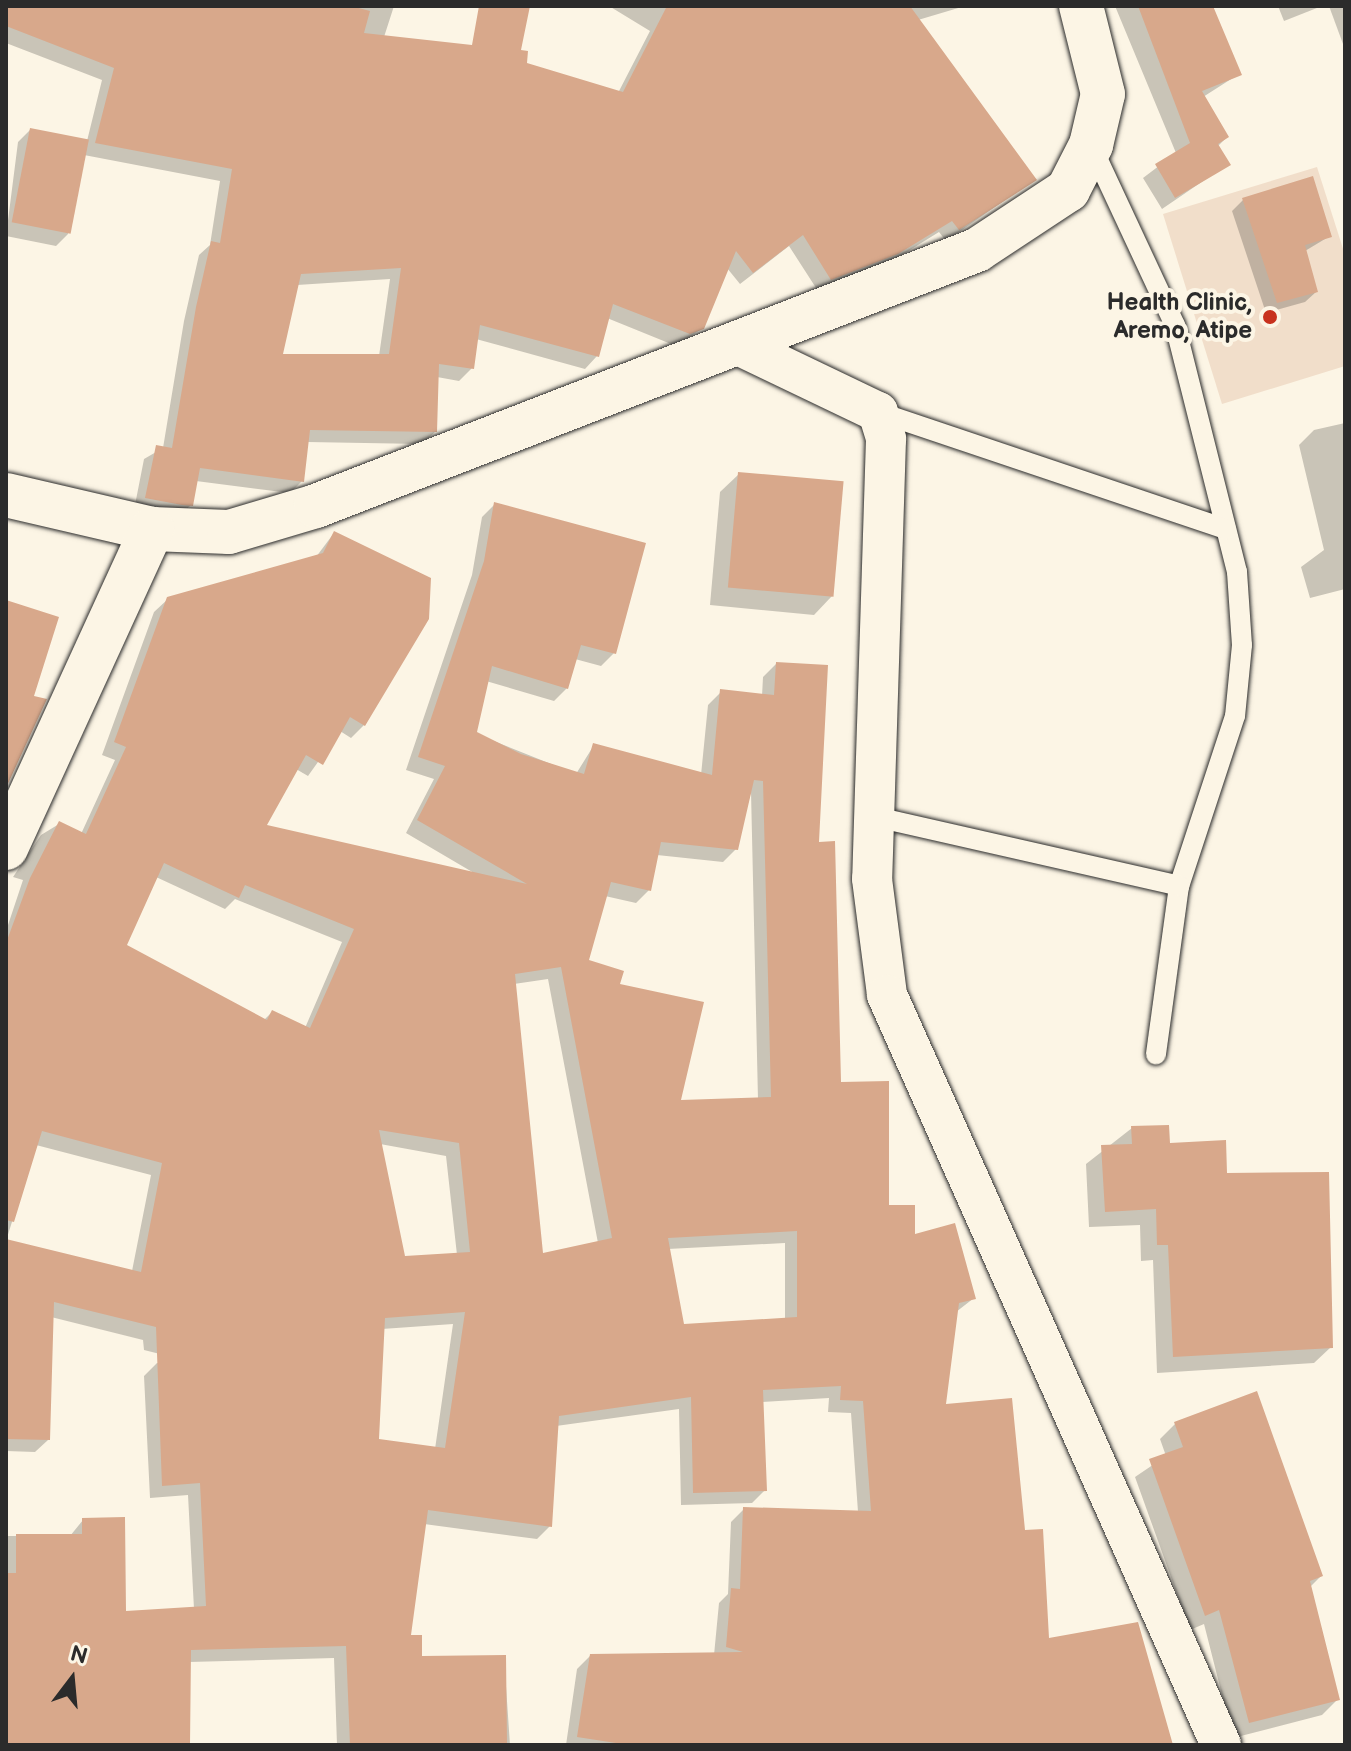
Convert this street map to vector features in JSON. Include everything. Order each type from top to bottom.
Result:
[{"type":"street","points":[[6,495],[152,529],[229,532],[316,506],[738,345],[1026,224],[1068,190],[1091,145],[1103,94],[1081,6]]},
{"type":"street","points":[[738,345],[878,412],[886,439],[872,879],[887,995],[1221,1745]]},
{"type":"street","points":[[6,848],[152,529]]},
{"type":"lane","points":[[1091,145],[1175,325],[1226,529],[1242,645],[1235,716],[1179,886],[1156,1054]]},
{"type":"lane","points":[[878,412],[1226,529]]},
{"type":"lane","points":[[876,817],[1179,886]]},
{"type":"shaded area","name":"Health Clinic, Aremo, Atipe","points":[[1317,167],[1345,255],[1345,366],[1222,404],[1163,214]]},
{"type":"building","points":[[6,6],[351,6],[370,11],[364,33],[472,45],[479,6],[530,6],[521,50],[528,51],[527,63],[623,92],[667,6],[910,6],[1037,180],[959,230],[952,221],[898,254],[831,280],[803,235],[753,273],[736,251],[704,329],[690,334],[613,304],[599,357],[480,325],[474,369],[439,364],[437,432],[310,430],[304,482],[200,468],[193,506],[182,505],[145,498],[156,445],[172,448],[196,307],[211,241],[220,243],[232,169],[95,143],[114,68],[6,26]],"holes":[[[401,268],[389,354],[283,354],[301,274]]]},
{"type":"building","points":[[1138,6],[1213,6],[1242,75],[1202,91],[1229,137],[1218,144],[1231,165],[1175,198],[1155,164],[1190,143]]},
{"type":"building","points":[[30,128],[89,139],[71,234],[12,222]]},
{"type":"building","points":[[1313,176],[1332,237],[1305,245],[1318,292],[1277,303],[1242,198]]},
{"type":"building","points":[[738,472],[844,481],[833,597],[728,588]]},
{"type":"building","points":[[494,502],[646,543],[616,654],[581,645],[568,689],[492,666],[477,732],[521,754],[584,774],[593,743],[712,775],[720,689],[774,695],[776,662],[828,665],[819,842],[835,841],[841,1082],[889,1081],[889,1205],[915,1205],[915,1234],[955,1223],[976,1299],[959,1303],[946,1404],[1012,1398],[1025,1530],[1043,1529],[1049,1638],[1138,1622],[1173,1745],[629,1745],[577,1737],[590,1654],[743,1652],[726,1647],[731,1588],[740,1589],[743,1507],[871,1511],[863,1401],[840,1400],[841,1386],[763,1390],[767,1491],[693,1493],[691,1397],[559,1416],[552,1527],[428,1510],[411,1635],[422,1635],[422,1656],[506,1655],[507,1745],[350,1745],[346,1646],[191,1650],[190,1745],[6,1745],[6,1573],[16,1573],[16,1534],[82,1534],[82,1518],[125,1517],[126,1611],[206,1606],[200,1483],[162,1486],[156,1327],[54,1302],[50,1440],[6,1439],[6,1239],[141,1272],[162,1163],[42,1131],[14,1222],[6,1220],[6,943],[30,878],[59,821],[86,834],[126,747],[114,742],[167,597],[323,553],[334,531],[431,578],[429,619],[365,726],[350,717],[323,765],[306,755],[267,825],[527,884],[417,820],[445,766],[418,757],[484,561]],"holes":[[[754,780],[763,781],[771,1097],[681,1100],[704,1002],[620,984],[624,971],[589,960],[611,882],[651,891],[661,842],[738,850]],[[164,863],[239,898],[245,885],[354,929],[310,1028],[272,1010],[267,1020],[127,945]],[[561,967],[612,1238],[543,1253],[515,974]],[[379,1130],[459,1143],[470,1252],[405,1256]],[[797,1231],[797,1317],[684,1324],[668,1238]],[[465,1312],[445,1448],[379,1439],[385,1318]]]},
{"type":"building","points":[[6,600],[59,617],[34,696],[47,699],[6,788]]},
{"type":"building","points":[[1169,1125],[1170,1143],[1226,1140],[1227,1173],[1329,1172],[1333,1348],[1173,1357],[1168,1245],[1157,1245],[1156,1209],[1105,1212],[1101,1145],[1132,1144],[1131,1126]]},
{"type":"building","points":[[1257,1391],[1323,1576],[1310,1581],[1340,1700],[1249,1723],[1219,1610],[1205,1616],[1149,1459],[1183,1447],[1174,1422]]},
{"type":"place","name":"Health Clinic, Aremo, Atipe","points":[[1270,317]]}]
